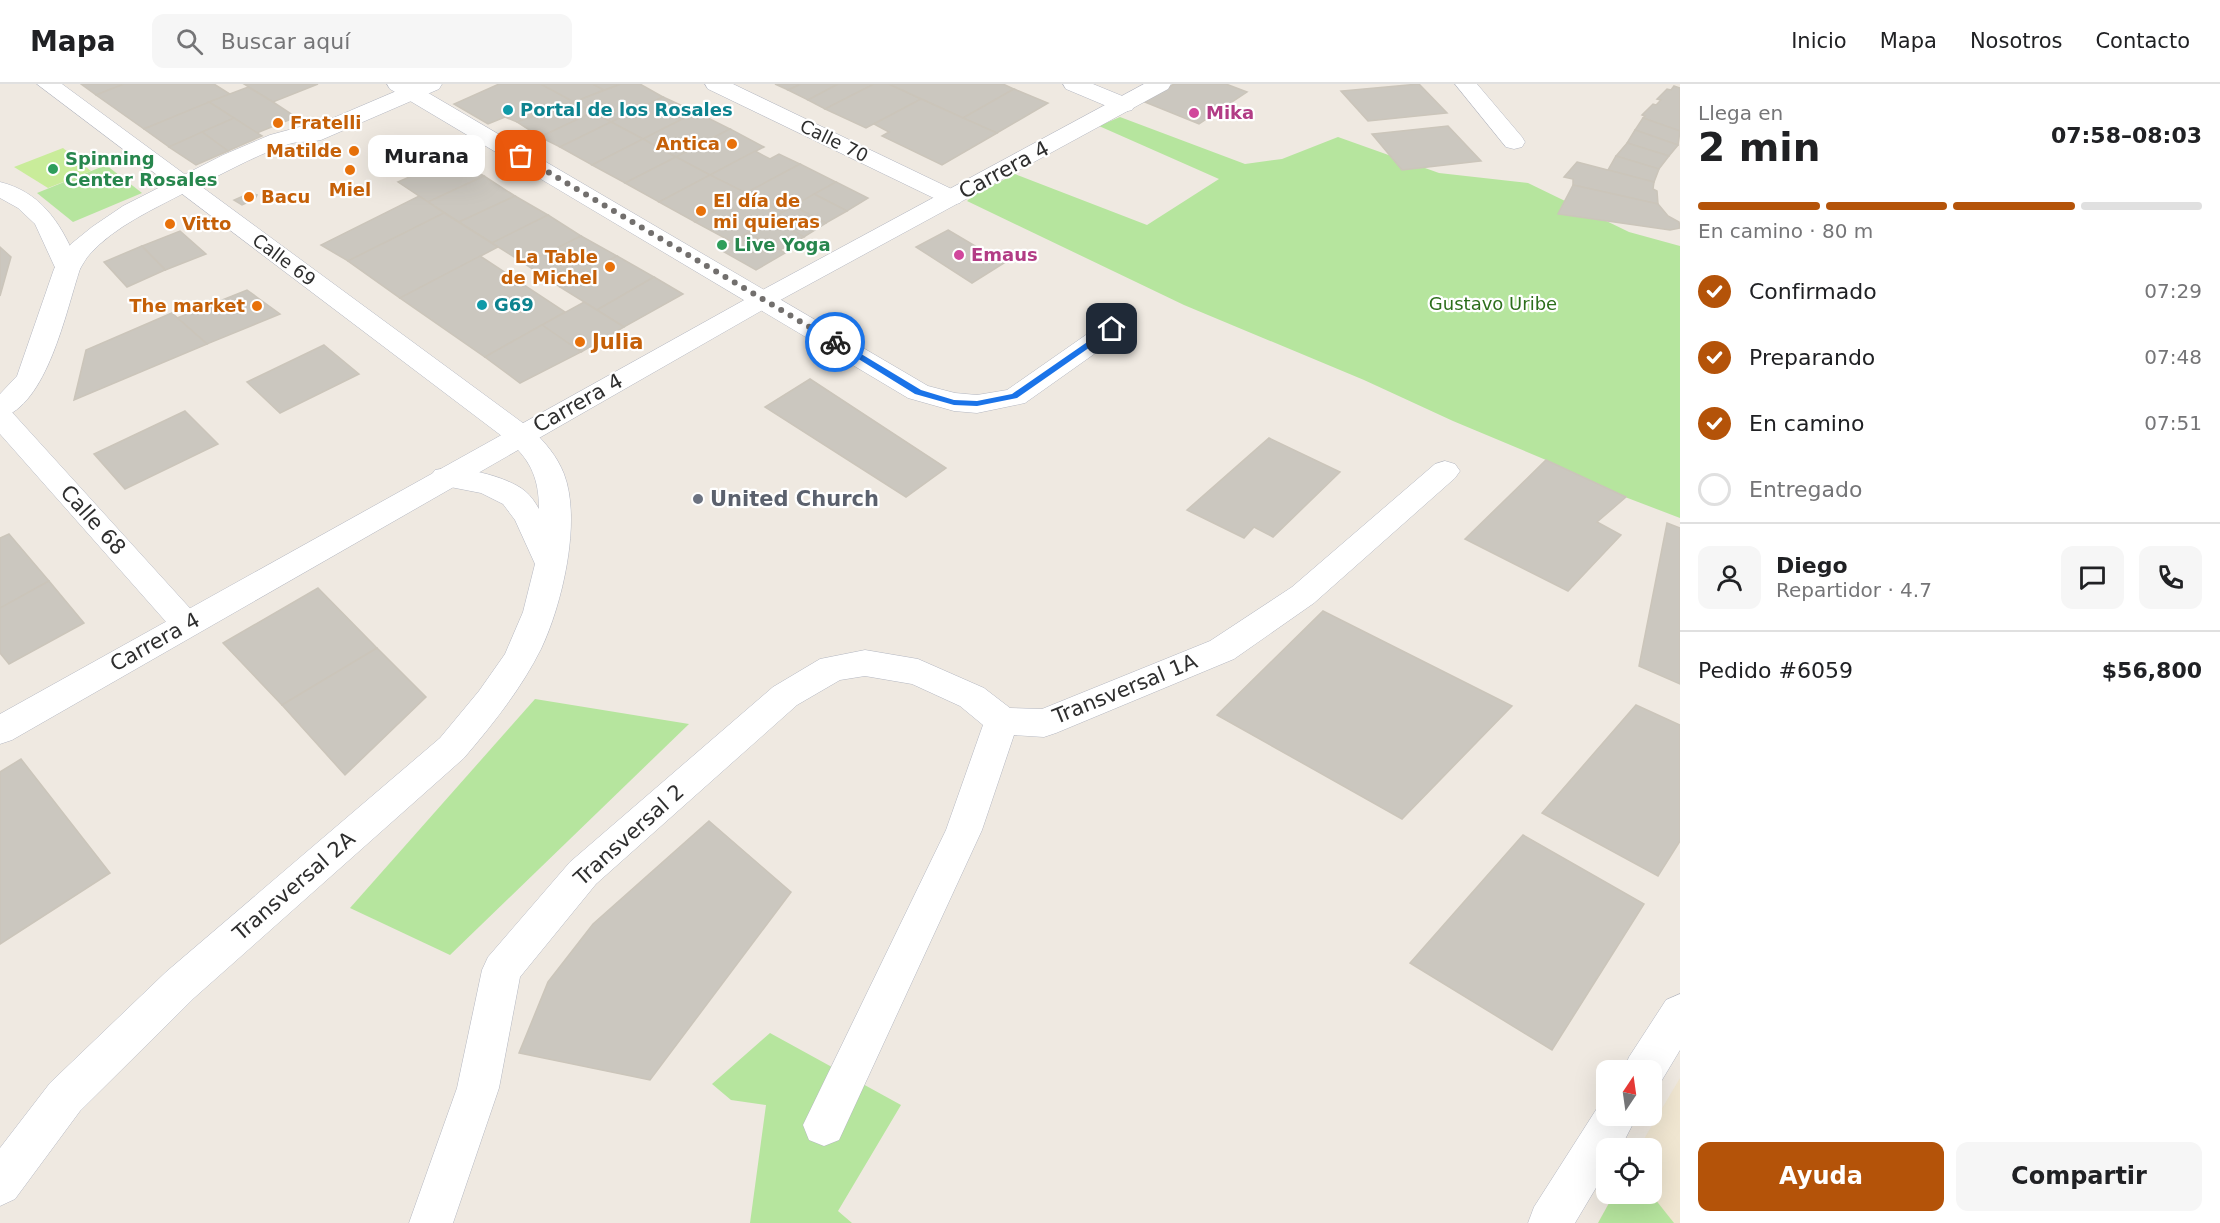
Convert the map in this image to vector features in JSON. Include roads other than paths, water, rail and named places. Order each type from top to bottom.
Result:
[{"type":"street","name":"Calle 69","points":[[48,84],[521,436]]},
{"type":"street","name":"Calle 70","points":[[716,84],[952,198]]},
{"type":"street","points":[[1074,84],[1124,105]]},
{"type":"street","name":"Carrera 4","points":[[0,730],[764,299],[1160,84]]},
{"type":"street","points":[[1466,84],[1514,142]]},
{"type":"street","points":[[0,409],[20,392],[36,362],[67,269],[80,249],[100,232],[132,211],[183,185],[244,167],[414,87],[918,392],[954,402],[977,404],[1014,397],[1112,329]]},
{"type":"street","points":[[0,189],[26,203],[54,231],[67,269]]},
{"type":"street","name":"Calle 68","points":[[0,416],[186,624]]},
{"type":"street","name":"Transversal 2A","points":[[0,1184],[65,1097],[180,984],[452,748],[484,711],[508,678],[526,646],[541,607],[550,566],[554,517],[551,481],[545,465],[534,448],[521,436]]},
{"type":"street","name":"Transversal 1A","points":[[1002,721],[1044,723],[1222,650],[1303,595],[1445,471]]},
{"type":"street","points":[[445,477],[502,489],[520,501],[531,516],[550,566]]},
{"type":"street","name":"Transversal 2","points":[[431,1223],[477,1088],[502,970],[583,873],[785,696],[832,668],[865,663],[918,672],[972,697],[1002,721]]},
{"type":"street","points":[[824,1125],[964,830],[1002,721]]},
{"type":"street","points":[[1651,1060],[1680,1013]]},
{"type":"street","points":[[1550,1223],[1610,1126]]},
{"type":"place","name":"Portal de los Rosales","points":[[508,110]]},
{"type":"place","name":"Mika","points":[[1194,113]]},
{"type":"place","name":"Fratelli","points":[[278,123]]},
{"type":"place","name":"Antica","points":[[732,144]]},
{"type":"place","name":"Matilde","points":[[354,151]]},
{"type":"place","name":"Murana","points":[[521,156]]},
{"type":"place","name":"Spinning Center Rosales","points":[[53,169]]},
{"type":"place","name":"Miel","points":[[350,170]]},
{"type":"place","name":"Bacu","points":[[249,197]]},
{"type":"place","name":"El día de mi quieras","points":[[701,211]]},
{"type":"place","name":"Vitto","points":[[170,224]]},
{"type":"place","name":"Live Yoga","points":[[722,245]]},
{"type":"place","name":"Emaus","points":[[959,255]]},
{"type":"place","name":"La Table de Michel","points":[[610,267]]},
{"type":"place","name":"G69","points":[[482,305]]},
{"type":"place","name":"The market","points":[[257,306]]},
{"type":"place","name":"Julia","points":[[580,342]]},
{"type":"place","name":"United Church","points":[[698,499]]},
{"type":"park label","name":"Gustavo Uribe","points":[[1493,304]]}]
